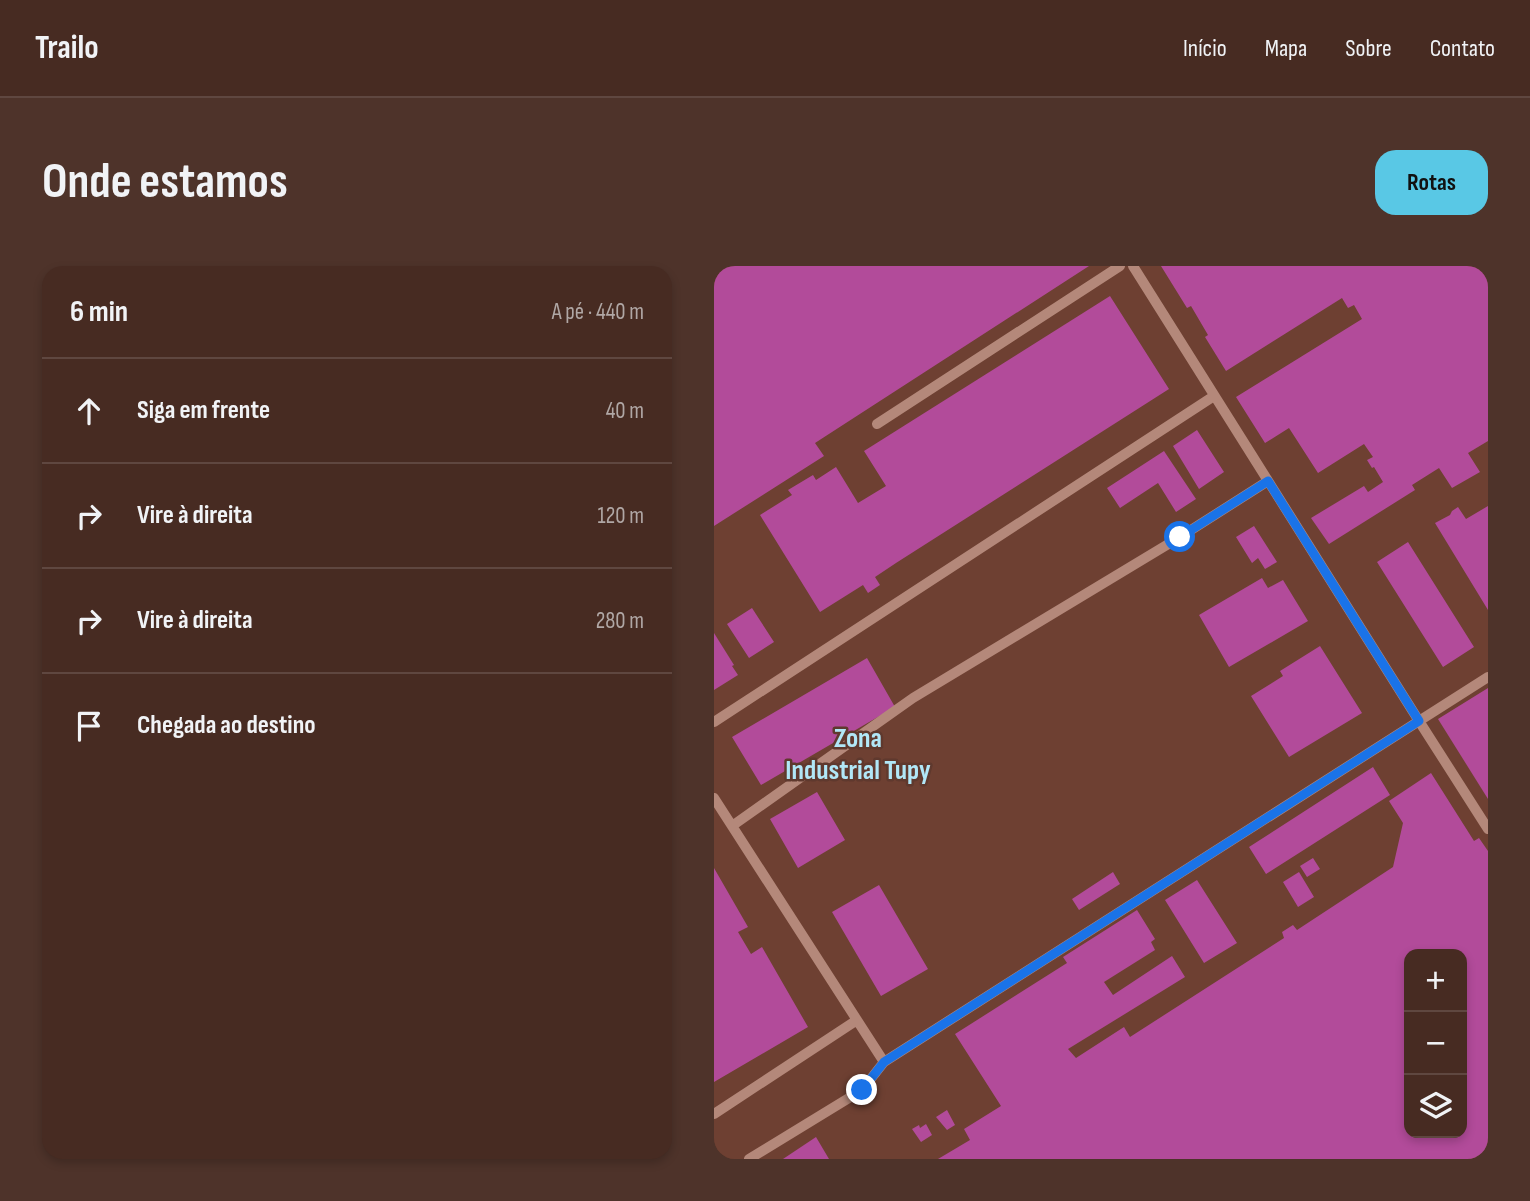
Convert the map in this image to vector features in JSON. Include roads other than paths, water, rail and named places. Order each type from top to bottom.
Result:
[{"type":"lane","points":[[877,424],[1120,266]]},
{"type":"lane","points":[[1133,266],[1488,829]]},
{"type":"lane","points":[[714,722],[1214,396]]},
{"type":"lane","points":[[732,826],[913,698],[1268,481]]},
{"type":"lane","points":[[749,1159],[862,1090],[884,1062],[1488,677]]},
{"type":"lane","points":[[714,798],[884,1062]]},
{"type":"lane","points":[[714,1114],[857,1020]]},
{"type":"district","name":"Zona Industrial Tupy","points":[[858,753]]}]
